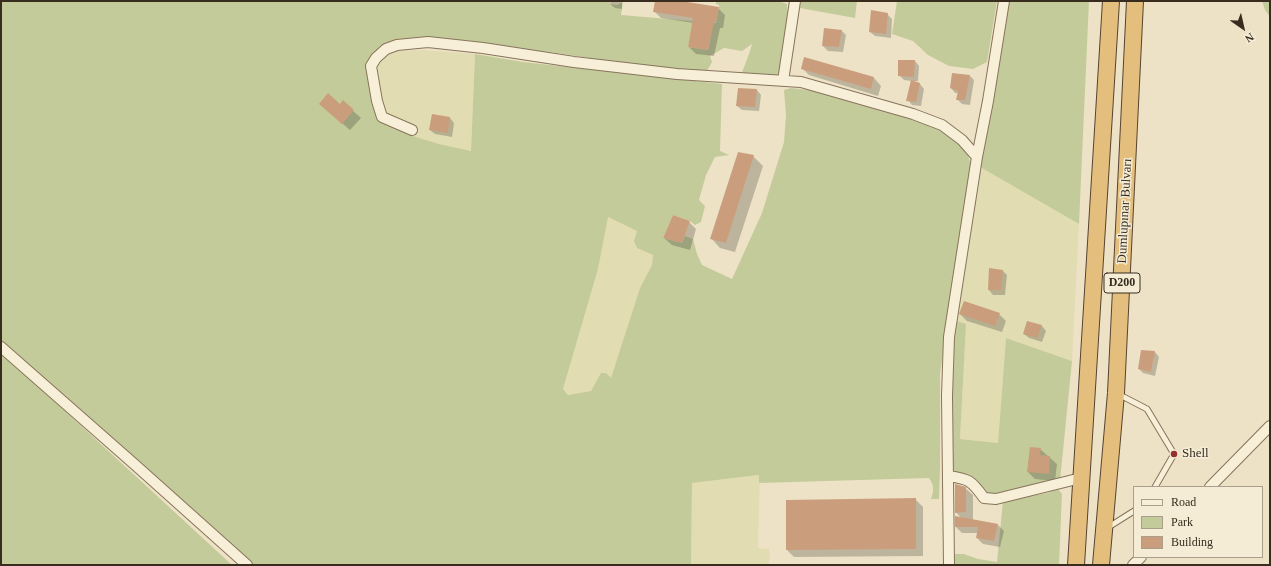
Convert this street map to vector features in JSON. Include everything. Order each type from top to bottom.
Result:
[{"type":"highway","name":"Dumlupınar Bulvarı","points":[[1076,565],[1110,1]]},
{"type":"highway","name":"Dumlupınar Bulvarı","points":[[1101,565],[1116,393],[1135,1]]},
{"type":"street","points":[[783,81],[795,1]]},
{"type":"street","points":[[949,565],[947,396],[949,337],[977,157],[988,101],[1004,1]]},
{"type":"street","points":[[412,130],[382,117],[374,86],[371,66],[376,58],[386,49],[397,45],[428,42],[483,48],[574,62],[677,74],[801,82],[913,114],[942,125],[962,140],[977,157]]},
{"type":"street","points":[[1,347],[247,565]]},
{"type":"street","points":[[1211,486],[1270,426]]},
{"type":"street","points":[[948,476],[966,479],[977,488],[984,498],[996,498],[1081,478]]},
{"type":"lane","points":[[1116,393],[1148,409],[1174,454],[1156,486]]},
{"type":"lane","points":[[1103,531],[1133,512]]},
{"type":"shaded area","points":[[424,50],[475,54],[471,151],[439,144],[413,136],[389,124],[384,112],[377,67],[382,57],[391,51]]},
{"type":"shaded area","points":[[980,167],[1079,224],[1072,361],[1006,338],[998,443],[960,439],[966,324],[957,321]]},
{"type":"shaded area","points":[[607,216],[637,231],[637,248],[653,255],[652,265],[640,288],[611,379],[596,383],[591,391],[568,395],[563,389],[598,269]]},
{"type":"shaded area","points":[[760,475],[758,548],[769,549],[770,557],[768,565],[691,565],[692,483]]},
{"type":"green space","points":[[1,1],[610,1],[610,4],[617,5],[623,2],[621,15],[716,23],[719,5],[716,4],[716,2],[781,2],[787,4],[787,32],[776,78],[741,75],[752,44],[742,51],[724,48],[710,56],[712,62],[707,71],[681,72],[557,53],[428,38],[386,43],[371,56],[366,68],[389,124],[413,136],[439,144],[471,151],[475,54],[523,62],[722,84],[720,151],[729,155],[715,157],[706,175],[699,200],[705,206],[701,222],[695,225],[690,221],[673,215],[663,238],[682,243],[685,236],[693,239],[702,265],[732,279],[762,213],[784,142],[786,115],[784,90],[791,88],[810,90],[909,117],[944,130],[968,155],[971,165],[940,374],[939,499],[931,499],[933,488],[929,478],[759,483],[759,475],[692,483],[691,565],[253,565],[1,344]],"holes":[[[691,33],[711,36],[708,50],[688,47]],[[608,217],[637,231],[634,241],[637,248],[653,255],[652,265],[640,288],[611,378],[606,373],[601,373],[591,391],[568,395],[563,389],[598,269]]]},
{"type":"green space","points":[[801,1],[857,1],[855,18],[800,8]]},
{"type":"green space","points":[[897,1],[997,1],[987,62],[973,69],[949,66],[928,55],[913,41],[892,34]]},
{"type":"green space","points":[[1009,1],[1089,1],[1079,224],[980,167]]},
{"type":"green space","points":[[1262,1],[1270,1],[1270,17],[1265,10]]},
{"type":"green space","points":[[957,321],[966,324],[960,439],[998,443],[1006,338],[1072,361],[1060,481],[987,495],[950,468],[951,376]]},
{"type":"green space","points":[[1,352],[232,565],[1,565]]},
{"type":"green space","points":[[1058,489],[1062,494],[1059,565],[951,565],[955,554],[964,554],[978,559],[997,562],[1003,501],[1048,493]]},
{"type":"building","points":[[655,1],[681,1],[719,7],[708,50],[688,47],[693,18],[653,12]]},
{"type":"building","points":[[871,10],[888,13],[886,34],[869,32]]},
{"type":"building","points":[[824,28],[842,30],[839,47],[822,46]]},
{"type":"building","points":[[804,57],[874,77],[871,89],[801,69]]},
{"type":"building","points":[[898,60],[915,60],[914,77],[898,76]]},
{"type":"building","points":[[952,73],[970,75],[965,100],[956,100],[958,91],[950,88]]},
{"type":"building","points":[[911,80],[920,83],[916,102],[906,101]]},
{"type":"building","points":[[738,88],[757,89],[755,107],[736,106]]},
{"type":"building","points":[[328,93],[340,104],[343,100],[354,110],[342,124],[319,104]]},
{"type":"building","points":[[432,114],[450,117],[448,133],[429,130]]},
{"type":"building","points":[[738,152],[754,155],[726,243],[710,239]]},
{"type":"building","points":[[673,215],[690,221],[682,243],[663,238]]},
{"type":"building","points":[[989,268],[1003,270],[1001,290],[988,290]]},
{"type":"building","points":[[964,301],[1000,313],[995,326],[959,314]]},
{"type":"building","points":[[1027,321],[1042,325],[1037,338],[1023,334]]},
{"type":"building","points":[[1141,350],[1155,351],[1151,372],[1138,369]]},
{"type":"building","points":[[1030,447],[1041,448],[1040,455],[1050,456],[1049,474],[1027,472]]},
{"type":"building","points":[[955,484],[966,487],[966,512],[955,513]]},
{"type":"building","points":[[916,498],[916,549],[786,550],[786,500]]},
{"type":"building","points":[[955,516],[998,524],[994,541],[976,538],[978,527],[955,527]]},
{"type":"place","name":"Shell","points":[[1174,454]]}]
